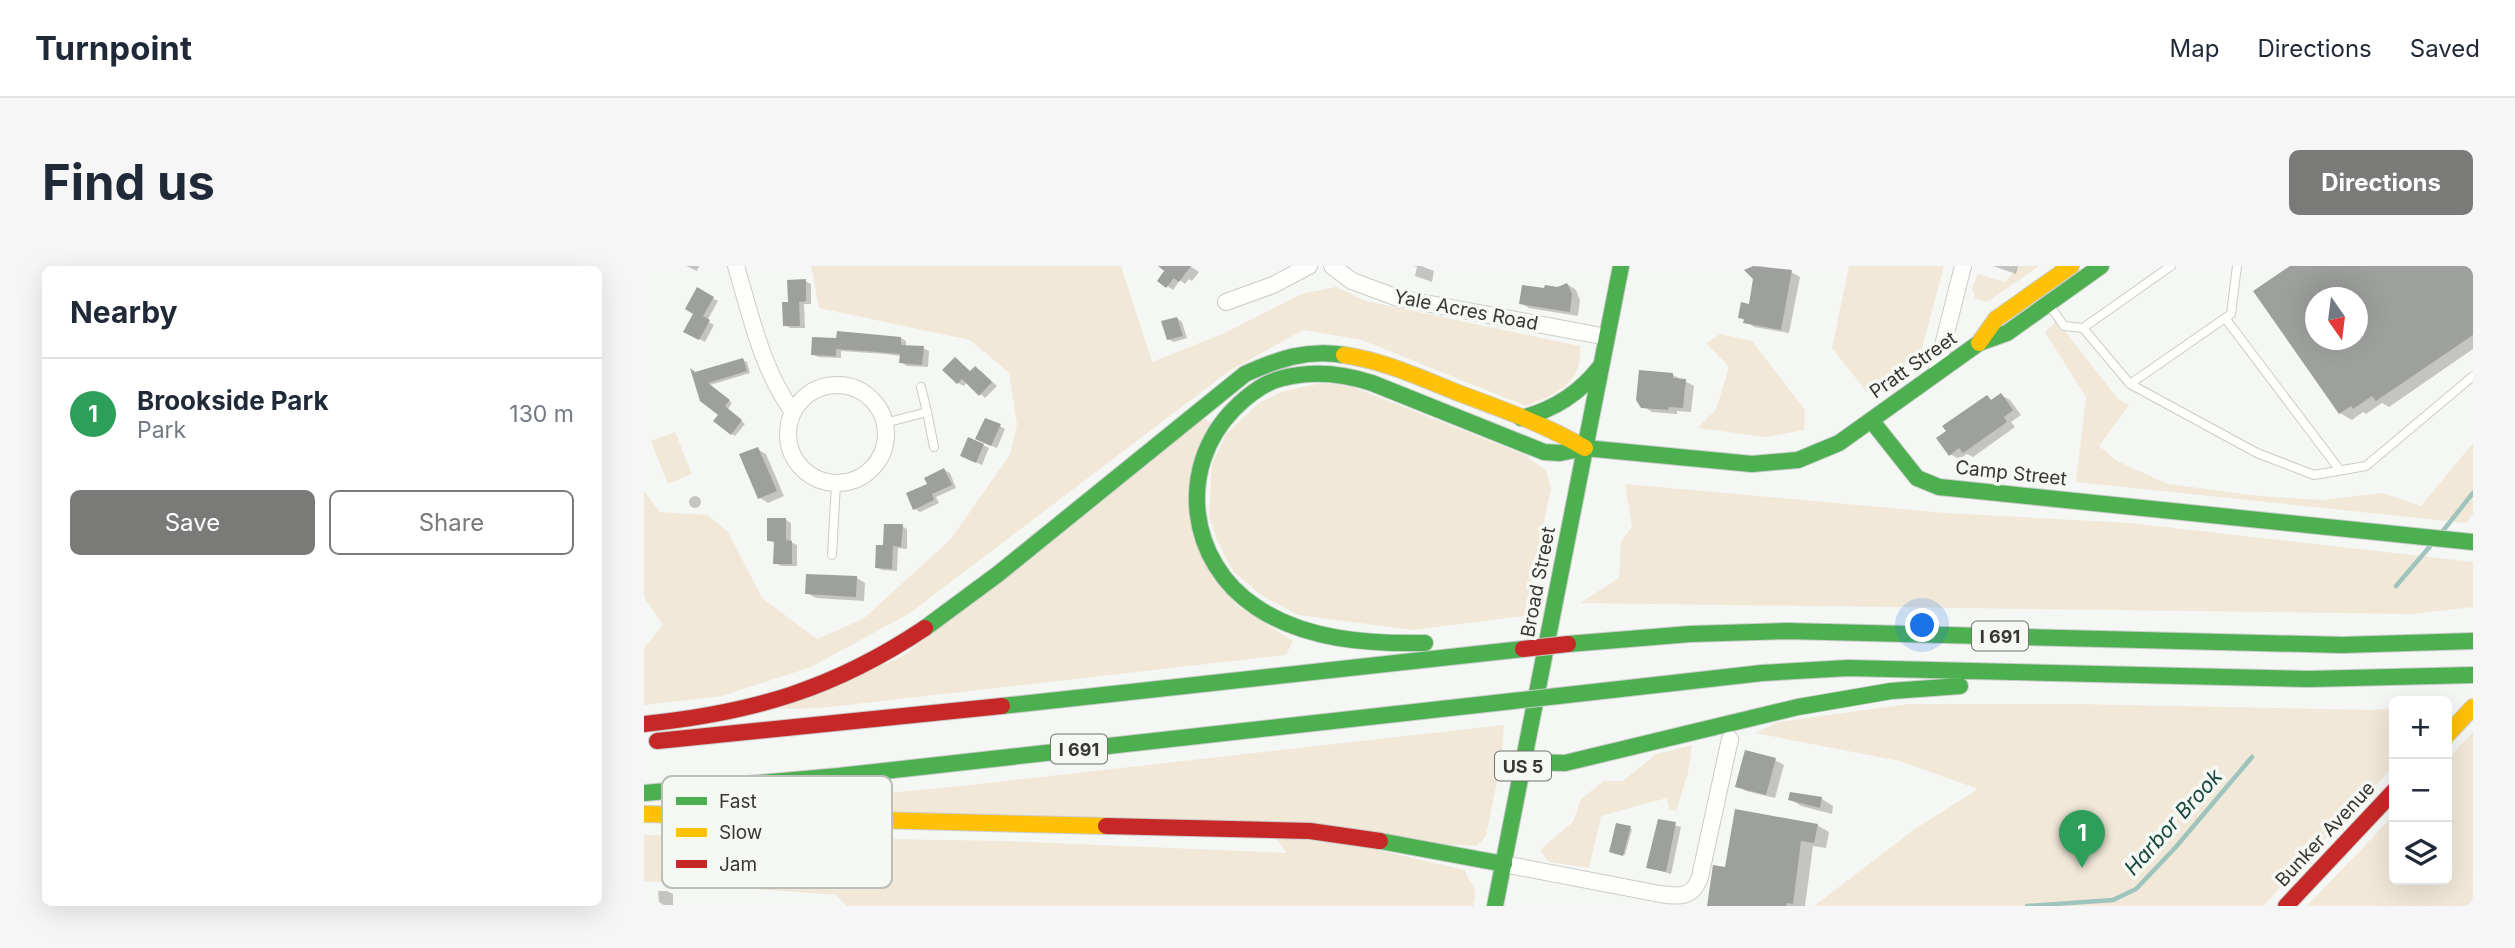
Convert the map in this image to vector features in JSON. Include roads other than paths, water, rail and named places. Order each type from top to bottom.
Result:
[{"type":"main road","name":"Broad Street","points":[[1495,906],[1621,266]]},
{"type":"main road","name":"Pratt Street","points":[[1979,343],[1997,319],[2071,266]]},
{"type":"main road","name":"Pratt Street","points":[[1871,420],[1979,343],[2007,333],[2101,266]]},
{"type":"main road","points":[[2038,290],[2048,304]]},
{"type":"main road","points":[[644,724],[716,715],[780,700],[832,681],[887,654],[989,582],[1245,374],[1276,360],[1314,352],[1359,357],[1385,364],[1563,434],[1585,448]]},
{"type":"main road","points":[[1521,418],[1562,403],[1583,386],[1600,367]]},
{"type":"main road","points":[[1501,652],[1458,643],[1384,643],[1344,639],[1291,624],[1249,603],[1233,590],[1208,555],[1196,513],[1196,487],[1204,451],[1223,419],[1250,395],[1283,378],[1318,372],[1367,380],[1544,452],[1565,453],[1585,448],[1752,464],[1778,463],[1807,458],[1826,450],[1871,420]]},
{"type":"main road","name":"Camp Street","points":[[1871,420],[1917,478],[1939,487],[2473,542]]},
{"type":"main road","name":"I 691","points":[[644,741],[790,729],[1568,644],[1690,634],[1787,631],[2342,645],[2473,640]]},
{"type":"main road","points":[[2432,643],[2473,631]]},
{"type":"main road","name":"I 691","points":[[831,776],[1829,668],[2343,679],[2473,674]]},
{"type":"main road","points":[[1523,762],[1558,764],[1574,761],[1755,716],[1832,700],[1911,689],[1996,684],[2042,672]]},
{"type":"main road","points":[[2452,730],[2473,707]]},
{"type":"main road","name":"I 691","points":[[644,793],[662,791]]},
{"type":"main road","name":"Bunker Avenue","points":[[2286,906],[2389,796]]},
{"type":"main road","points":[[644,814],[662,814]]},
{"type":"main road","points":[[892,820],[1310,831],[1504,864]]},
{"type":"street","points":[[736,266],[767,367],[793,412]]},
{"type":"street","points":[[1226,302],[1273,285],[1309,266]]},
{"type":"street","name":"Yale Acres Road","points":[[1332,266],[1352,281],[1398,298],[1606,337]]},
{"type":"street","points":[[1936,373],[1963,266]]},
{"type":"street","points":[[830,386],[846,386],[861,391],[874,401],[885,423],[886,445],[880,459],[869,472],[854,480],[836,484],[821,481],[807,472],[796,460],[790,445],[789,428],[793,412],[802,400],[815,390],[830,386]]},
{"type":"street","points":[[1504,864],[1660,894],[1689,894],[1696,888],[1700,877],[1730,739]]},
{"type":"lane","points":[[2048,304],[2064,326],[2083,328],[2171,266]]},
{"type":"lane","points":[[2130,384],[2231,314],[2237,266]]},
{"type":"lane","points":[[2225,318],[2339,469]]},
{"type":"lane","points":[[2083,328],[2130,384],[2257,453],[2314,475],[2366,466],[2473,376]]},
{"type":"lane","points":[[921,387],[934,447]]},
{"type":"lane","points":[[885,423],[927,412]]},
{"type":"lane","points":[[832,555],[836,484]]},
{"type":"waterway","name":"Harbor Brook","points":[[2442,532],[2473,493]]},
{"type":"waterway","name":"Harbor Brook","points":[[2396,586],[2432,544]]},
{"type":"waterway","name":"Harbor Brook","points":[[2027,906],[2113,900],[2136,889],[2175,848],[2252,757]]},
{"type":"place","name":"Brookside Park","points":[[2082,868]]}]
